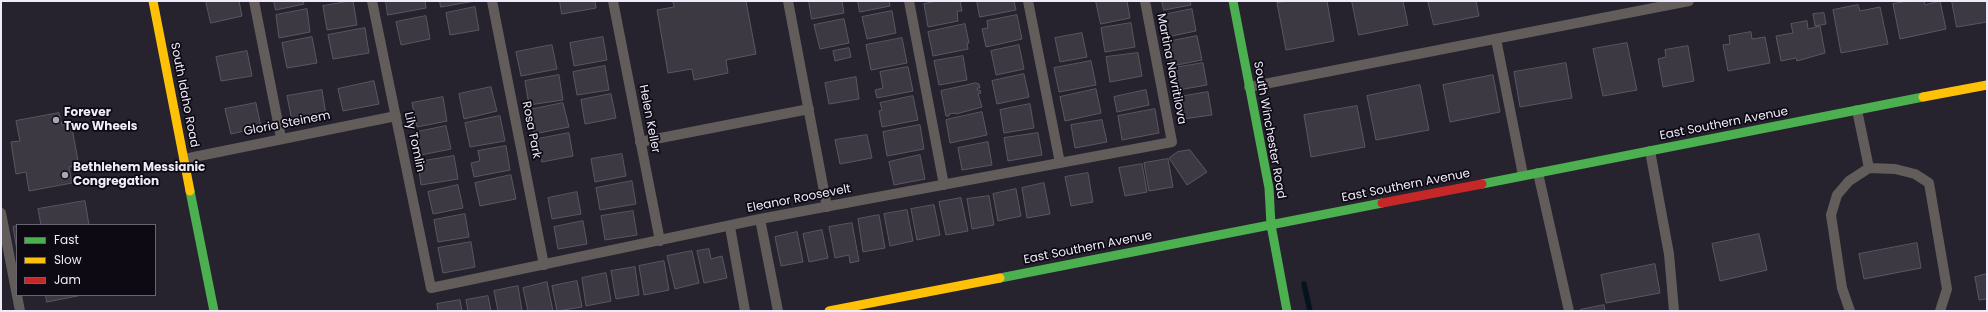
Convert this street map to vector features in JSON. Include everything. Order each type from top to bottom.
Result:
[{"type":"main road","name":"South Idaho Road","points":[[153,1],[214,311]]},
{"type":"main road","name":"South Winchester Road","points":[[1233,1],[1269,188],[1271,225],[1287,311]]},
{"type":"main road","name":"East Southern Avenue","points":[[829,311],[1987,85]]},
{"type":"lane","points":[[254,1],[281,138]]},
{"type":"lane","name":"Lily Tomlin","points":[[372,1],[431,288]]},
{"type":"lane","name":"Rosa Park","points":[[492,1],[544,265]]},
{"type":"lane","name":"Helen Keller","points":[[613,1],[660,241]]},
{"type":"lane","points":[[788,1],[828,207]]},
{"type":"lane","points":[[909,1],[944,185]]},
{"type":"lane","points":[[1028,1],[1060,163]]},
{"type":"lane","name":"Martina Navritilova","points":[[1145,1],[1172,142]]},
{"type":"lane","points":[[1249,88],[1689,1]]},
{"type":"lane","points":[[1496,39],[1523,176]]},
{"type":"lane","points":[[640,142],[809,109]]},
{"type":"lane","points":[[1857,110],[1869,168]]},
{"type":"lane","name":"Gloria Steinem","points":[[184,159],[281,138],[396,116]]},
{"type":"lane","name":"Eleanor Roosevelt","points":[[431,288],[730,227],[760,219],[1172,142]]},
{"type":"lane","points":[[1650,151],[1669,254],[1674,311]]},
{"type":"lane","points":[[1850,311],[1842,288],[1831,215],[1837,195],[1849,181],[1869,168],[1902,170],[1915,174],[1928,183],[1947,289],[1940,311]]},
{"type":"lane","points":[[1538,173],[1569,311]]},
{"type":"lane","points":[[1,213],[16,290]]},
{"type":"lane","points":[[760,219],[778,311]]},
{"type":"lane","points":[[730,227],[745,311]]},
{"type":"lane","points":[[17,296],[20,311]]},
{"type":"building","points":[[206,1],[239,1],[242,16],[211,23]]},
{"type":"building","points":[[274,1],[303,1],[304,4],[276,10]]},
{"type":"building","points":[[353,1],[357,25],[327,30],[323,6]]},
{"type":"building","points":[[386,1],[425,1],[426,8],[388,15]]},
{"type":"building","points":[[440,1],[475,1],[441,7]]},
{"type":"building","points":[[560,1],[595,1],[596,8],[562,14]]},
{"type":"building","points":[[673,1],[746,1],[756,54],[726,60],[728,73],[694,80],[692,69],[668,73],[657,10],[674,7]]},
{"type":"building","points":[[809,1],[842,1],[844,13],[812,19]]},
{"type":"building","points":[[858,1],[889,1],[890,6],[860,12]]},
{"type":"building","points":[[938,1],[960,1],[962,11],[957,11],[958,21],[928,27],[924,4]]},
{"type":"building","points":[[977,1],[1014,1],[1016,10],[980,17]]},
{"type":"building","points":[[1096,1],[1127,1],[1130,18],[1101,24]]},
{"type":"building","points":[[1162,1],[1190,1],[1191,5],[1164,10]]},
{"type":"building","points":[[1289,1],[1327,1],[1334,41],[1286,50],[1277,3]]},
{"type":"building","points":[[1352,1],[1403,1],[1408,25],[1359,35]]},
{"type":"building","points":[[1428,1],[1476,1],[1479,16],[1434,25]]},
{"type":"building","points":[[1909,1],[1924,1],[1925,5],[1940,1],[1946,29],[1900,39],[1893,4]]},
{"type":"building","points":[[1952,1],[1987,1],[1987,22],[1957,27]]},
{"type":"building","points":[[1858,5],[1860,11],[1880,7],[1888,44],[1841,53],[1833,10]]},
{"type":"building","points":[[475,7],[479,30],[450,35],[446,13]]},
{"type":"building","points":[[307,9],[310,32],[279,38],[276,15]]},
{"type":"building","points":[[1192,9],[1196,31],[1167,37],[1163,15]]},
{"type":"building","points":[[892,11],[896,33],[867,39],[862,17]]},
{"type":"building","points":[[1824,13],[1826,24],[1815,26],[1813,14]]},
{"type":"building","points":[[1017,15],[1022,39],[986,47],[982,29],[988,28],[987,21]]},
{"type":"building","points":[[426,16],[430,39],[401,45],[396,22]]},
{"type":"building","points":[[844,19],[849,43],[820,49],[814,25]]},
{"type":"building","points":[[1807,21],[1808,29],[1820,26],[1825,53],[1797,61],[1796,58],[1781,61],[1776,36],[1793,33],[1791,24]]},
{"type":"building","points":[[1131,23],[1135,47],[1105,52],[1101,28]]},
{"type":"building","points":[[965,24],[969,43],[967,43],[968,49],[933,56],[928,32]]},
{"type":"building","points":[[365,28],[369,53],[333,59],[328,35]]},
{"type":"building","points":[[1751,32],[1752,39],[1765,37],[1770,63],[1728,71],[1723,45],[1730,44],[1729,36]]},
{"type":"building","points":[[1082,33],[1087,57],[1060,62],[1055,38]]},
{"type":"building","points":[[1197,36],[1202,60],[1172,66],[1167,42]]},
{"type":"building","points":[[312,37],[317,63],[287,68],[282,43]]},
{"type":"building","points":[[603,37],[607,60],[574,66],[570,43]]},
{"type":"building","points":[[902,38],[907,63],[871,70],[866,45]]},
{"type":"building","points":[[1627,43],[1637,90],[1603,96],[1593,49]]},
{"type":"building","points":[[552,45],[557,69],[521,76],[516,52]]},
{"type":"building","points":[[1019,45],[1024,69],[996,75],[991,51]]},
{"type":"building","points":[[1688,46],[1694,81],[1663,87],[1658,59],[1666,57],[1665,50]]},
{"type":"building","points":[[849,48],[851,57],[835,61],[833,51]]},
{"type":"building","points":[[247,51],[252,76],[221,81],[216,57]]},
{"type":"building","points":[[1138,53],[1142,76],[1110,82],[1106,57]]},
{"type":"building","points":[[963,56],[967,80],[939,85],[934,61]]},
{"type":"building","points":[[1091,61],[1096,85],[1059,92],[1054,68]]},
{"type":"building","points":[[1203,63],[1207,85],[1178,90],[1174,68]]},
{"type":"building","points":[[1566,63],[1572,98],[1520,107],[1514,72]]},
{"type":"building","points":[[605,66],[609,90],[577,95],[573,72]]},
{"type":"building","points":[[908,67],[913,91],[877,98],[875,90],[883,88],[880,72]]},
{"type":"building","points":[[1024,74],[1029,97],[997,104],[992,81]]},
{"type":"building","points":[[559,75],[563,100],[529,105],[525,81]]},
{"type":"building","points":[[1493,75],[1500,112],[1450,122],[1443,85]]},
{"type":"building","points":[[856,77],[859,99],[829,104],[825,83]]},
{"type":"building","points":[[374,81],[379,104],[343,111],[338,89]]},
{"type":"building","points":[[976,83],[979,84],[980,88],[977,88],[981,93],[978,94],[982,107],[956,114],[949,114],[949,116],[946,116],[941,91]]},
{"type":"building","points":[[1420,85],[1429,130],[1376,140],[1367,96]]},
{"type":"building","points":[[491,87],[497,111],[464,119],[459,94]]},
{"type":"building","points":[[1096,89],[1101,113],[1065,121],[1060,97]]},
{"type":"building","points":[[322,90],[326,115],[292,121],[287,96]]},
{"type":"building","points":[[1146,90],[1149,105],[1117,112],[1114,97]]},
{"type":"building","points":[[1208,92],[1212,115],[1183,119],[1179,97]]},
{"type":"building","points":[[611,94],[616,118],[585,124],[581,100]]},
{"type":"building","points":[[913,96],[918,120],[882,127],[879,111],[882,110],[880,103]]},
{"type":"building","points":[[443,97],[447,121],[417,127],[412,103]]},
{"type":"building","points":[[256,103],[261,127],[231,134],[225,109]]},
{"type":"building","points":[[563,103],[569,127],[534,134],[529,110]]},
{"type":"building","points":[[1030,104],[1034,128],[1004,133],[1000,110]]},
{"type":"building","points":[[1357,106],[1365,147],[1311,157],[1304,115]]},
{"type":"building","points":[[1155,109],[1159,133],[1122,140],[1118,116]]},
{"type":"building","points":[[982,112],[987,135],[950,143],[946,120]]},
{"type":"building","points":[[59,113],[62,125],[71,123],[79,166],[69,167],[72,183],[29,191],[26,172],[16,174],[11,142],[20,141],[16,121]]},
{"type":"building","points":[[500,116],[505,141],[470,147],[465,123]]},
{"type":"building","points":[[1102,120],[1107,142],[1075,148],[1071,125]]},
{"type":"building","points":[[920,125],[924,149],[887,156],[883,132]]},
{"type":"building","points":[[446,126],[451,149],[421,155],[417,132]]},
{"type":"building","points":[[569,133],[573,156],[542,162],[538,139]]},
{"type":"building","points":[[1038,133],[1042,155],[1008,161],[1004,138]]},
{"type":"building","points":[[867,135],[872,158],[840,164],[835,140]]},
{"type":"building","points":[[988,142],[992,165],[962,170],[958,148]]},
{"type":"building","points":[[506,146],[510,170],[474,177],[471,163],[480,161],[478,151]]},
{"type":"building","points":[[1190,150],[1207,172],[1187,185],[1169,158],[1177,152]]},
{"type":"building","points":[[622,154],[626,176],[595,182],[591,159]]},
{"type":"building","points":[[920,155],[925,179],[894,185],[889,162]]},
{"type":"building","points":[[454,156],[458,179],[421,185],[418,162]]},
{"type":"building","points":[[1168,159],[1173,187],[1149,191],[1144,163]]},
{"type":"building","points":[[1142,164],[1147,192],[1125,196],[1119,168]]},
{"type":"building","points":[[1088,173],[1093,202],[1071,206],[1065,177]]},
{"type":"building","points":[[511,175],[516,199],[480,206],[475,183]]},
{"type":"building","points":[[632,181],[636,204],[600,210],[596,188]]},
{"type":"building","points":[[1044,183],[1050,214],[1027,218],[1022,188]]},
{"type":"building","points":[[458,185],[463,208],[433,214],[428,192]]},
{"type":"building","points":[[1016,189],[1021,216],[998,221],[993,194]]},
{"type":"building","points":[[577,192],[581,214],[552,219],[548,198]]},
{"type":"building","points":[[989,196],[994,225],[972,229],[967,199]]},
{"type":"building","points":[[961,198],[968,231],[946,235],[939,202]]},
{"type":"building","points":[[85,201],[89,224],[41,224],[38,209]]},
{"type":"building","points":[[934,205],[940,235],[917,240],[911,209]]},
{"type":"building","points":[[907,210],[913,241],[890,246],[884,214]]},
{"type":"building","points":[[633,211],[637,235],[605,240],[601,216]]},
{"type":"building","points":[[465,214],[469,237],[438,242],[434,220]]},
{"type":"building","points":[[879,215],[885,248],[863,252],[858,219]]},
{"type":"building","points":[[583,221],[587,244],[558,249],[554,227]]},
{"type":"building","points":[[852,223],[859,261],[850,263],[849,255],[835,258],[829,227]]},
{"type":"building","points":[[16,226],[16,244],[13,227]]},
{"type":"building","points":[[822,230],[828,258],[809,262],[803,234]]},
{"type":"building","points":[[797,232],[803,262],[781,266],[775,237]]},
{"type":"building","points":[[1759,234],[1767,270],[1720,281],[1712,244]]},
{"type":"building","points":[[471,242],[475,267],[443,273],[438,248]]},
{"type":"building","points":[[1917,243],[1921,268],[1864,279],[1859,254]]},
{"type":"building","points":[[709,249],[711,259],[722,256],[727,278],[704,283],[697,251]]},
{"type":"building","points":[[692,251],[699,283],[675,289],[667,256]]},
{"type":"building","points":[[664,261],[669,290],[644,295],[639,266]]},
{"type":"building","points":[[1655,264],[1660,293],[1606,303],[1601,275]]},
{"type":"building","points":[[635,267],[639,295],[616,299],[611,271]]},
{"type":"building","points":[[606,273],[611,301],[586,306],[582,278]]},
{"type":"building","points":[[1987,274],[1987,299],[1979,300],[1975,277]]},
{"type":"building","points":[[577,281],[582,307],[557,311],[552,286]]},
{"type":"building","points":[[547,282],[553,311],[528,311],[523,288]]},
{"type":"building","points":[[518,286],[522,311],[498,311],[494,291]]},
{"type":"building","points":[[46,296],[77,296],[47,302]]},
{"type":"building","points":[[488,296],[491,311],[468,311],[466,300]]},
{"type":"building","points":[[460,300],[462,311],[438,311],[437,304]]},
{"type":"building","points":[[1604,305],[1605,311],[1580,311],[1580,310]]},
{"type":"waterway","points":[[1304,284],[1310,311]]},
{"type":"traffic: fast","points":[[1233,1],[1269,188],[1271,225],[1287,311]]},
{"type":"traffic: fast","points":[[1482,184],[1923,97]]},
{"type":"traffic: fast","points":[[190,191],[214,311]]},
{"type":"traffic: fast","points":[[1000,278],[1382,203]]},
{"type":"traffic: slow","points":[[153,1],[190,191]]},
{"type":"traffic: slow","points":[[1923,97],[1987,85]]},
{"type":"traffic: slow","points":[[829,311],[1000,278]]},
{"type":"traffic: jam","points":[[1382,203],[1482,184]]},
{"type":"place","name":"Forever Two Wheels","points":[[56,120]]},
{"type":"place","name":"Bethlehem Messianic Congregation","points":[[65,175]]}]
